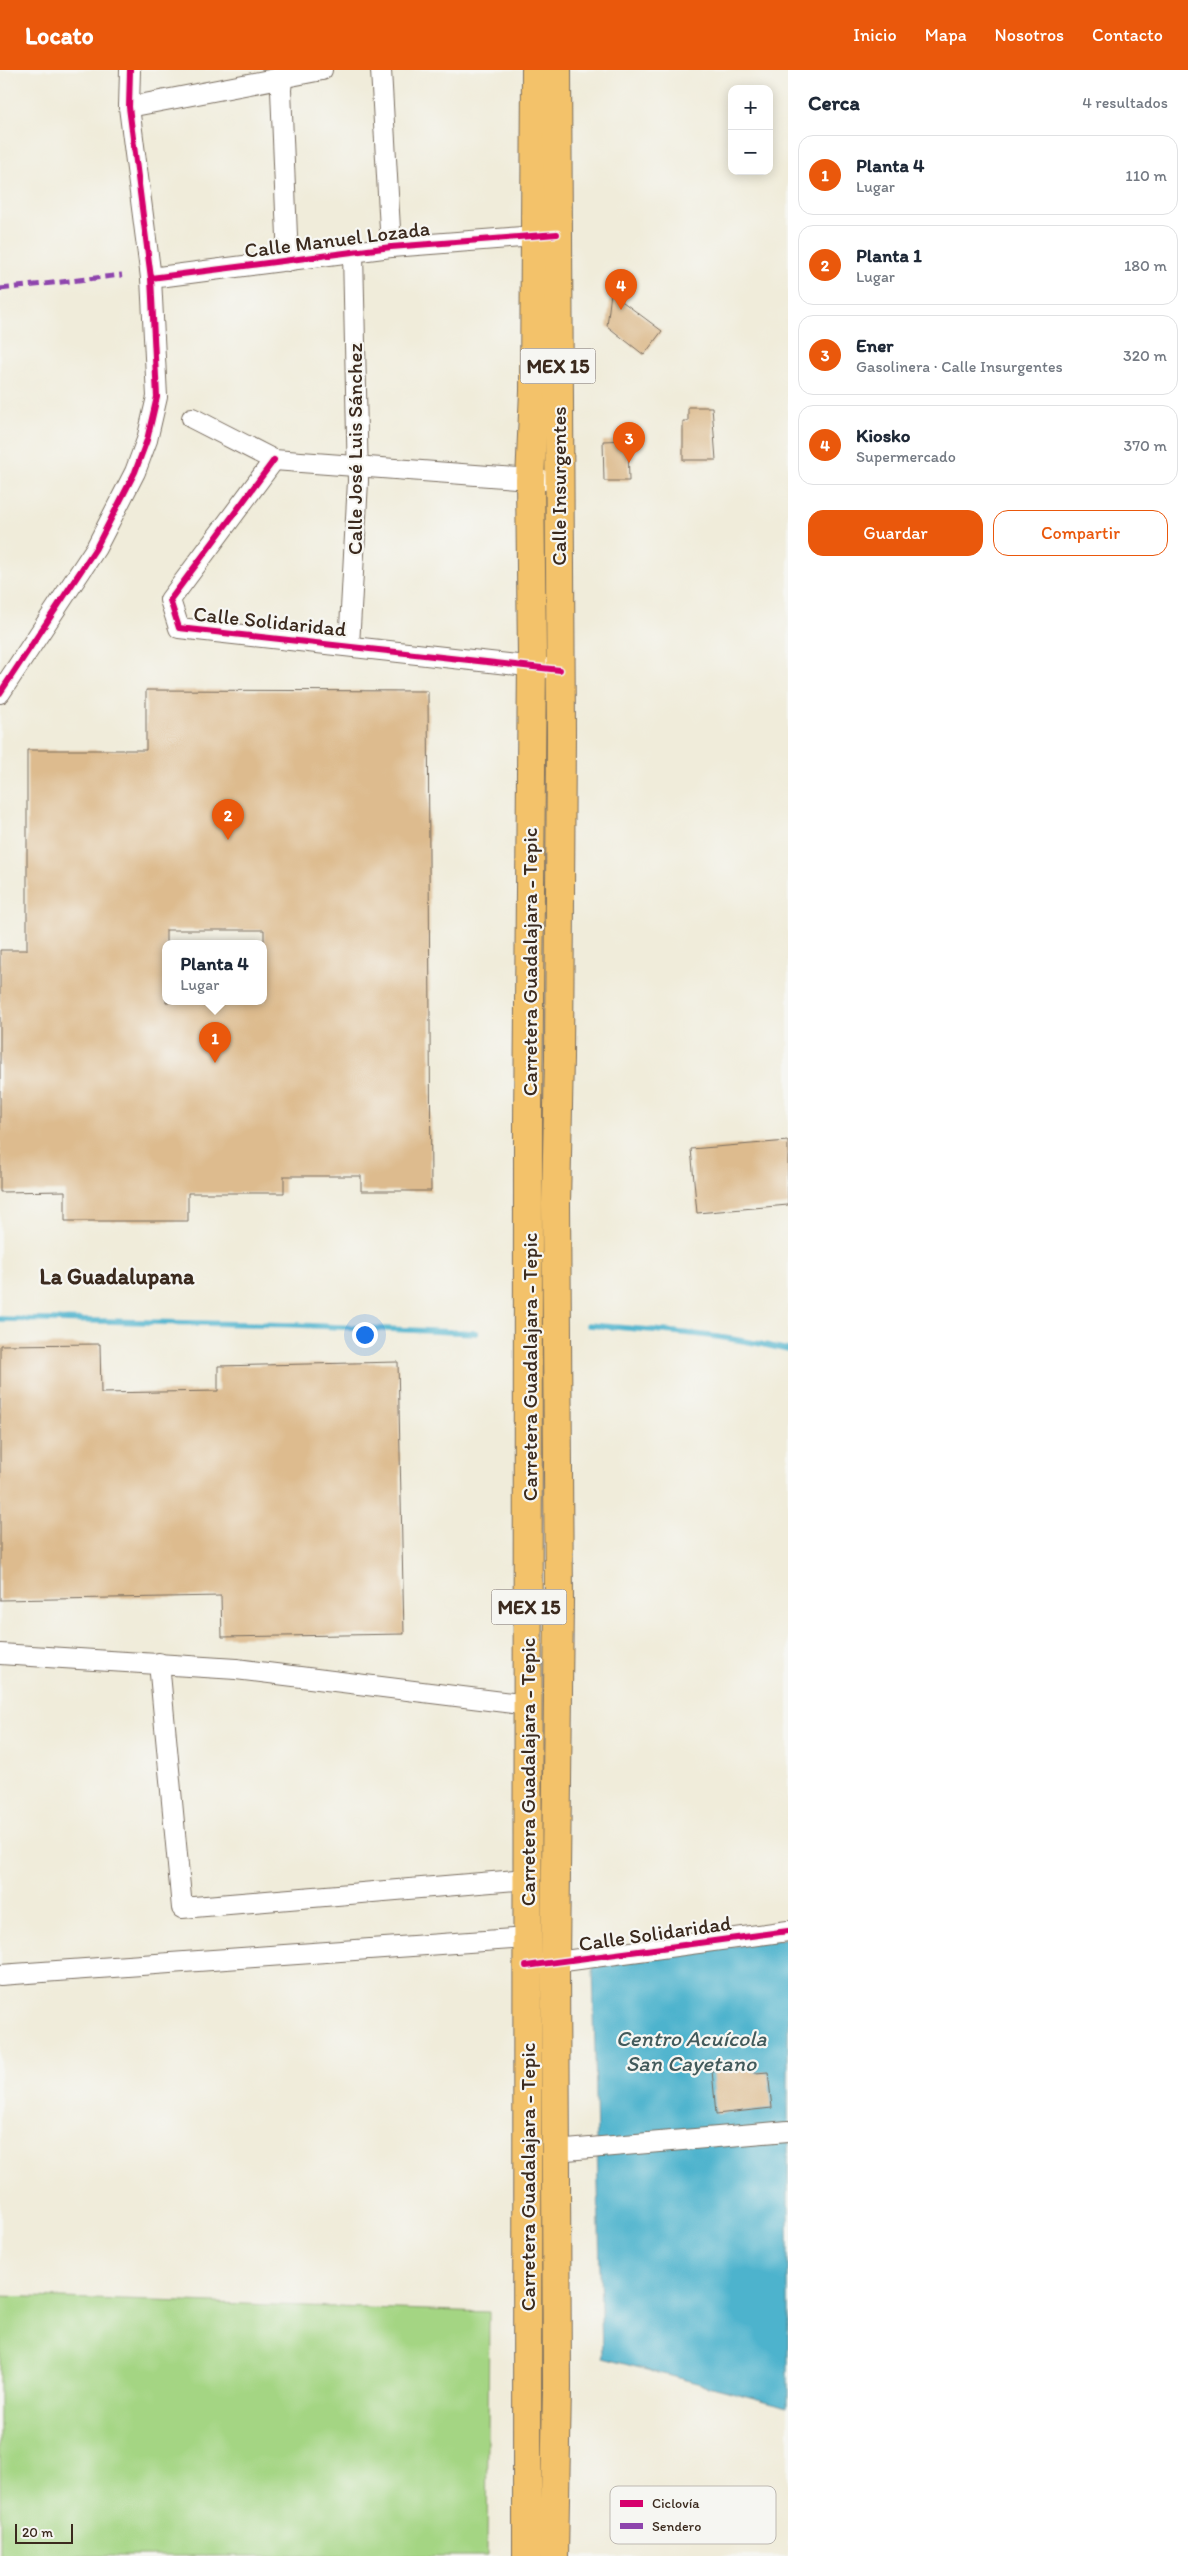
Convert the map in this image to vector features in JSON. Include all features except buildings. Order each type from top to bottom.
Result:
[{"type":"highway","name":"Calle Insurgentes","points":[[536,70],[558,481],[560,666]]},
{"type":"highway","name":"Calle Insurgentes","points":[[532,662],[530,480],[534,391],[556,70]]},
{"type":"highway","name":"Carretera Guadalajara - Tepic","points":[[527,2556],[526,1938],[532,662]]},
{"type":"highway","name":"Carretera Guadalajara - Tepic","points":[[554,2556],[557,2387],[555,1962],[560,1602],[556,1204],[560,1057],[560,666]]},
{"type":"highway","points":[[529,1201],[556,1204]]},
{"type":"street","points":[[0,693],[96,548],[135,472],[147,440],[156,397],[151,278],[129,107],[130,70]]},
{"type":"street","points":[[129,107],[283,74],[322,70]]},
{"type":"street","points":[[381,70],[391,246]]},
{"type":"street","points":[[283,74],[281,90],[288,261]]},
{"type":"street","name":"Calle Manuel Lozada","points":[[151,278],[391,246],[546,235]]},
{"type":"street","name":"Calle José Luis Sánchez","points":[[349,646],[357,466],[354,252]]},
{"type":"street","points":[[192,418],[274,460],[558,481]]},
{"type":"street","name":"Calle Solidaridad","points":[[274,460],[170,600],[179,628],[560,666]]},
{"type":"street","points":[[0,1654],[236,1669],[528,1705]]},
{"type":"street","points":[[159,1663],[182,1908],[527,1879]]},
{"type":"street","name":"Calle Solidaridad","points":[[526,1966],[788,1931]]},
{"type":"street","points":[[0,1975],[526,1938]]},
{"type":"street","points":[[555,2151],[788,2131]]},
{"type":"green space","points":[[0,2296],[489,2312],[487,2556],[0,2556]]},
{"type":"water","name":"Centro Acuícola San Cayetano","points":[[788,1938],[788,2407],[602,2358],[593,1967]]},
{"type":"waterway","points":[[0,1319],[296,1325],[476,1333]]},
{"type":"waterway","points":[[588,1325],[713,1336],[788,1350]]},
{"type":"marked path","points":[[0,289],[122,275]]},
{"type":"cycle path","points":[[0,693],[96,548],[135,472],[147,440],[157,397],[151,278],[129,107],[130,70]]},
{"type":"cycle path","points":[[151,278],[391,247],[557,234]]},
{"type":"cycle path","points":[[274,460],[170,600],[179,628],[560,670]]},
{"type":"cycle path","points":[[526,1966],[788,1931]]},
{"type":"place","name":"Kiosko","points":[[621,310]]},
{"type":"place","name":"Ener","points":[[629,463]]},
{"type":"place","name":"Planta 1","points":[[228,840]]},
{"type":"place","name":"Planta 4","points":[[215,1063]]},
{"type":"district","name":"La Guadalupana","points":[[117,1276]]}]
